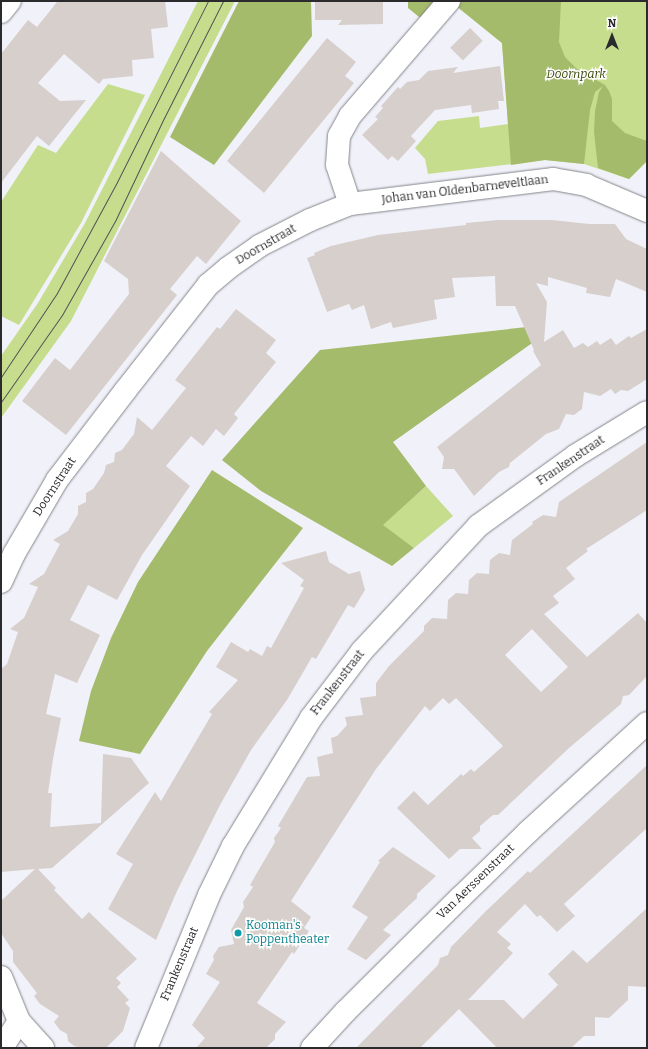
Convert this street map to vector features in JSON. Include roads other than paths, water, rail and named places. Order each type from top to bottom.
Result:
[{"type":"street","points":[[1,12],[10,1]]},
{"type":"street","points":[[350,204],[337,165],[340,136],[350,116],[449,1]]},
{"type":"street","name":"Johan van Oldenbarneveltlaan","points":[[350,204],[552,179],[586,185],[647,211]]},
{"type":"street","name":"Doornstraat","points":[[1,582],[14,554],[57,480],[208,285],[228,268],[259,246],[310,220],[350,204]]},
{"type":"street","name":"Frankenstraat","points":[[146,1048],[209,895],[233,846],[311,718],[362,652],[478,526],[575,456],[647,412]]},
{"type":"street","name":"Van Aerssenstraat","points":[[312,1048],[344,1012],[472,886],[647,723]]},
{"type":"street","points":[[1,978],[19,1021],[44,1048]]},
{"type":"street","points":[[2,1048],[19,1021]]},
{"type":"tram line","points":[[1,377],[57,293],[117,182],[208,1]]},
{"type":"tram line","points":[[1,402],[62,315],[116,219],[164,118],[223,1]]},
{"type":"place","name":"Kooman's Poppentheater","points":[[238,933]]},
{"type":"park label","name":"Doornpark","points":[[576,75]]}]
